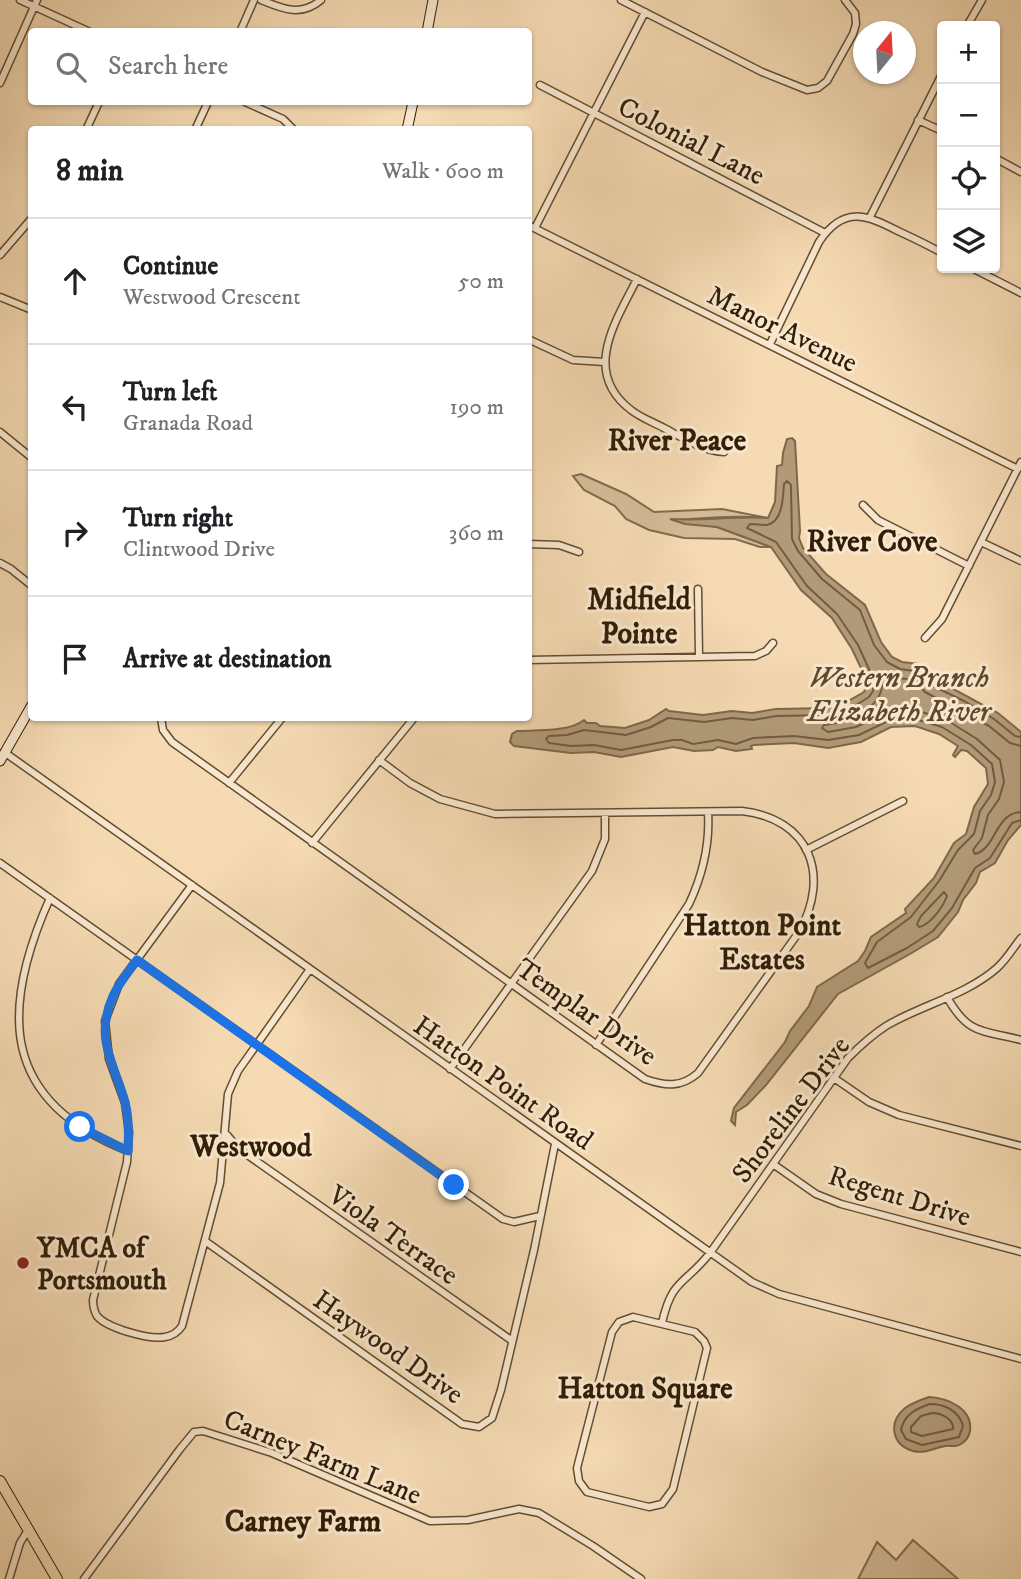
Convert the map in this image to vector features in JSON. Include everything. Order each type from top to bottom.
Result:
[{"type":"main road","points":[[427,28],[433,0]]},
{"type":"main road","points":[[408,126],[411,105]]},
{"type":"main road","points":[[2,757],[28,712]]},
{"type":"main road","points":[[0,1481],[57,1579]]},
{"type":"street","points":[[20,0],[36,3],[83,28]]},
{"type":"street","points":[[242,28],[254,0]]},
{"type":"street","points":[[261,0],[284,10],[294,11],[310,7],[321,0]]},
{"type":"street","points":[[621,0],[773,77],[795,87],[812,90],[827,82],[853,34],[855,13],[845,0]]},
{"type":"street","points":[[970,21],[982,0]]},
{"type":"street","points":[[0,83],[36,3]]},
{"type":"street","points":[[532,226],[645,12]]},
{"type":"street","points":[[870,217],[937,84]]},
{"type":"street","name":"Colonial Lane","points":[[540,85],[825,233]]},
{"type":"street","points":[[88,126],[98,105]]},
{"type":"street","points":[[197,126],[207,105]]},
{"type":"street","points":[[252,105],[283,119],[290,126]]},
{"type":"street","points":[[919,120],[937,129]]},
{"type":"street","points":[[1000,161],[1021,172]]},
{"type":"street","points":[[770,344],[825,233],[832,226],[860,215],[870,217],[937,250]]},
{"type":"street","points":[[0,255],[28,223]]},
{"type":"street","name":"Manor Avenue","points":[[532,226],[1020,465]]},
{"type":"street","points":[[982,273],[1021,293]]},
{"type":"street","points":[[637,279],[607,341],[605,362],[613,390],[631,410],[703,447],[724,452]]},
{"type":"street","points":[[0,297],[28,308]]},
{"type":"street","points":[[532,341],[564,357],[605,362]]},
{"type":"street","points":[[0,432],[28,454]]},
{"type":"street","points":[[925,638],[942,618],[1020,465]]},
{"type":"street","points":[[863,505],[878,520],[969,566]]},
{"type":"street","points":[[981,542],[1021,561]]},
{"type":"street","points":[[532,544],[559,545],[579,552]]},
{"type":"street","points":[[0,563],[28,583]]},
{"type":"street","points":[[698,589],[699,657]]},
{"type":"street","points":[[532,660],[755,656],[766,651],[773,643]]},
{"type":"street","name":"Templar Drive","points":[[162,721],[163,730],[172,743],[645,1079],[669,1086],[692,1078],[807,918],[815,881],[806,850],[786,827],[766,816],[742,811],[502,815],[476,810],[423,791],[379,760]]},
{"type":"street","points":[[229,783],[280,721]]},
{"type":"street","points":[[312,843],[412,721]]},
{"type":"street","name":"Hatton Point Road","points":[[2,757],[192,885],[752,1282],[779,1294],[1021,1359]]},
{"type":"street","points":[[806,850],[903,801]]},
{"type":"street","points":[[596,1045],[689,904],[705,857],[709,828],[708,811]]},
{"type":"street","points":[[450,1069],[598,861],[605,839],[605,813]]},
{"type":"street","points":[[0,863],[503,1219],[514,1222],[540,1216]]},
{"type":"street","points":[[192,885],[113,996],[104,1026],[109,1059],[122,1092],[128,1118],[128,1151],[93,1300],[95,1312],[102,1321],[118,1328],[160,1338],[173,1335],[183,1326],[220,1182],[228,1094],[238,1071],[310,969]]},
{"type":"street","points":[[50,898],[39,919],[18,979],[15,1012],[19,1050],[37,1083],[63,1115],[98,1138],[128,1151]]},
{"type":"street","name":"Shoreline Drive","points":[[662,1323],[674,1287],[698,1269],[710,1254],[848,1058],[887,1026],[947,997],[995,969],[1021,938]]},
{"type":"street","points":[[947,997],[957,1015],[970,1026],[1021,1040]]},
{"type":"street","points":[[834,1078],[855,1094],[884,1110],[1021,1146]]},
{"type":"street","name":"Viola Terrace","points":[[226,1131],[239,1149],[511,1340]]},
{"type":"street","name":"Haywood Drive","points":[[205,1241],[468,1426],[479,1427],[492,1418],[507,1366],[555,1144]]},
{"type":"street","name":"Regent Drive","points":[[774,1164],[816,1194],[841,1204],[1021,1252]]},
{"type":"street","points":[[633,1317],[662,1323],[695,1332],[704,1341],[708,1353],[673,1489],[662,1504],[649,1507],[587,1492],[579,1481],[577,1468],[615,1326],[624,1319],[633,1317]]},
{"type":"street","name":"Carney Farm Lane","points":[[84,1579],[180,1449],[194,1433],[203,1432],[272,1452],[429,1521],[468,1520],[519,1508],[539,1513],[641,1579]]},
{"type":"street","points":[[9,1579],[20,1543],[28,1530]]},
{"type":"shaded area","points":[[581,474],[626,494],[654,512],[722,509],[768,518],[673,520],[717,527],[771,547],[760,547],[735,539],[684,538],[649,530],[626,519],[615,506],[584,490],[573,476]]},
{"type":"shaded area","points":[[913,1540],[958,1579],[858,1579],[877,1542],[896,1560]]},
{"type":"water","name":"Western Branch Elizabeth River","points":[[792,438],[795,441],[799,538],[803,548],[826,574],[865,605],[881,642],[892,657],[902,662],[926,665],[933,678],[998,713],[1021,732],[1021,825],[1008,840],[995,863],[980,872],[958,912],[938,937],[838,994],[766,1085],[747,1105],[736,1112],[735,1125],[731,1121],[734,1108],[785,1042],[809,1006],[817,987],[858,961],[871,937],[906,913],[905,909],[934,878],[954,843],[966,834],[974,807],[988,784],[986,768],[967,751],[961,750],[955,757],[953,755],[958,746],[939,734],[915,726],[891,727],[861,742],[828,748],[794,743],[754,745],[751,746],[752,749],[736,751],[718,747],[713,750],[694,751],[673,747],[621,757],[594,752],[571,753],[514,746],[510,742],[512,734],[517,731],[570,727],[584,720],[600,726],[625,728],[649,720],[666,709],[703,715],[732,711],[752,713],[776,709],[830,708],[864,692],[868,683],[852,649],[832,618],[801,590],[771,547],[717,527],[685,524],[670,519],[768,518],[775,502],[777,466],[782,465],[787,439]]},
{"type":"water","points":[[929,1397],[951,1402],[963,1410],[970,1423],[970,1431],[963,1443],[917,1452],[900,1444],[894,1427],[899,1415],[910,1405]]},
{"type":"place","name":"YMCA of Portsmouth","points":[[23,1263]]},
{"type":"district","name":"River Peace","points":[[677,440]]},
{"type":"district","name":"River Cove","points":[[872,541]]},
{"type":"district","name":"Midfield Pointe","points":[[639,616]]},
{"type":"district","name":"Hatton Point Estates","points":[[762,942]]},
{"type":"district","name":"Westwood","points":[[251,1146]]},
{"type":"district","name":"Hatton Square","points":[[645,1388]]},
{"type":"district","name":"Carney Farm","points":[[303,1521]]},
{"type":"route","points":[[80,1127],[128,1151],[128,1118],[122,1092],[109,1059],[104,1026],[113,996],[137,960],[454,1185]]}]
